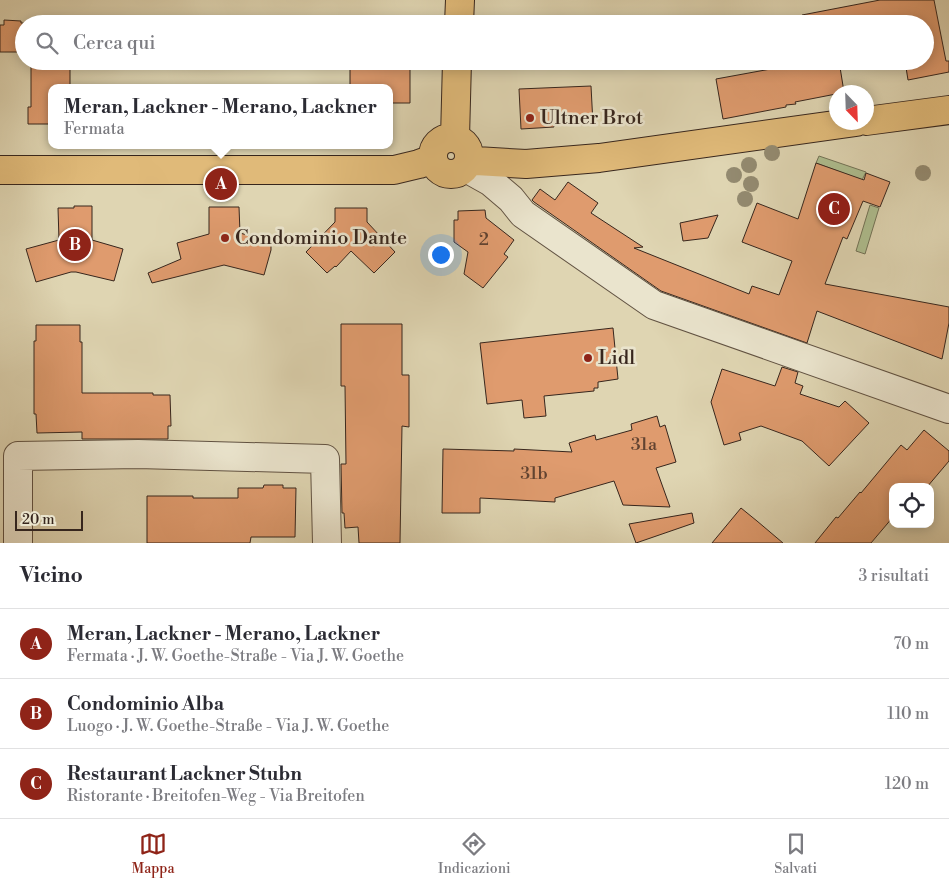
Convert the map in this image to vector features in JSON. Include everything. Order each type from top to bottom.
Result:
[{"type":"main road","points":[[459,15],[460,0]]},
{"type":"main road","points":[[455,138],[457,70]]},
{"type":"main road","points":[[874,120],[949,110]]},
{"type":"main road","points":[[467,165],[476,162],[526,164],[599,158],[829,126]]},
{"type":"main road","points":[[455,138],[465,144],[470,156],[467,165],[461,172],[447,174],[440,171],[436,166],[433,159],[434,150],[439,143],[446,139],[455,138]]},
{"type":"main road","points":[[0,170],[394,170],[433,159]]},
{"type":"street","points":[[467,165],[511,199],[524,214],[654,304],[949,409]]},
{"type":"street","points":[[18,543],[18,456],[138,454],[325,459],[327,543]]},
{"type":"green space","points":[[819,156],[866,172],[862,180],[816,163]]},
{"type":"green space","points":[[870,205],[879,208],[865,254],[856,251]]},
{"type":"building","points":[[880,0],[934,0],[946,61],[949,61],[949,72],[908,80],[906,70],[934,70],[934,15],[802,15]]},
{"type":"building","points":[[4,20],[15,21],[15,52],[0,52],[0,25],[4,25]]},
{"type":"building","points":[[31,70],[70,70],[70,84],[48,84],[48,124],[28,124],[28,107],[31,107]]},
{"type":"building","points":[[350,70],[410,70],[410,103],[393,103],[393,84],[350,84]]},
{"type":"building","points":[[765,70],[840,70],[843,85],[829,85],[829,95],[795,102],[796,104],[786,105],[786,107],[723,119],[716,79]]},
{"type":"building","points":[[591,86],[593,124],[576,125],[554,122],[554,127],[521,129],[519,89]]},
{"type":"building","points":[[816,163],[864,180],[866,173],[890,182],[880,207],[863,201],[847,239],[843,237],[825,284],[949,307],[949,323],[942,359],[817,311],[807,343],[661,291],[532,200],[540,189],[555,200],[568,182],[598,203],[591,213],[643,247],[634,248],[749,294],[752,286],[779,295],[792,261],[742,242],[757,203],[798,219]]},
{"type":"building","points":[[74,206],[92,206],[92,240],[123,249],[114,281],[71,272],[36,282],[26,249],[59,240],[58,208],[74,208]]},
{"type":"building","name":"Condominio Dante","points":[[209,207],[239,207],[240,233],[271,242],[271,250],[264,275],[224,265],[152,283],[148,273],[181,259],[177,243],[209,234]]},
{"type":"building","points":[[335,208],[367,208],[367,222],[395,252],[374,273],[351,251],[336,267],[327,273],[306,252],[335,222]]},
{"type":"building","points":[[485,210],[486,218],[514,240],[504,254],[508,257],[483,288],[464,274],[468,252],[454,242],[454,220],[458,220],[458,211]]},
{"type":"building","points":[[718,215],[708,238],[683,241],[680,223]]},
{"type":"building","points":[[341,324],[402,324],[402,375],[409,375],[409,427],[402,426],[400,543],[359,543],[358,527],[345,528],[344,513],[342,513],[341,464],[346,464],[345,386],[341,386]]},
{"type":"building","points":[[36,325],[80,325],[82,393],[153,393],[153,395],[170,395],[171,426],[168,426],[168,439],[82,439],[82,432],[37,433],[36,414],[34,414],[34,341],[36,341]]},
{"type":"building","points":[[613,328],[618,379],[598,382],[598,388],[594,388],[594,391],[544,396],[546,416],[524,418],[522,400],[487,404],[480,343]]},
{"type":"building","points":[[782,367],[798,372],[795,383],[803,386],[800,394],[839,407],[845,401],[869,423],[829,466],[802,441],[761,426],[739,433],[741,440],[724,445],[711,402],[722,369],[775,386]]},
{"type":"building","points":[[657,416],[660,427],[665,425],[676,462],[656,468],[670,507],[623,505],[614,481],[555,498],[555,502],[480,498],[480,513],[442,513],[443,449],[514,451],[514,449],[572,452],[569,443],[595,435],[596,440],[632,430],[631,424]]},
{"type":"building","points":[[924,430],[949,451],[949,461],[930,483],[889,483],[889,522],[871,543],[815,543],[836,517],[838,518],[861,493],[901,445],[907,450]]},
{"type":"building","points":[[264,485],[283,485],[283,488],[296,488],[295,537],[251,537],[250,543],[147,543],[147,496],[238,498],[238,488],[263,488]]},
{"type":"building","points":[[741,508],[757,521],[783,543],[712,543]]},
{"type":"building","points":[[692,513],[694,523],[636,543],[629,524]]},
{"type":"place","name":"Ultner Brot","points":[[530,118]]},
{"type":"place","name":"Meran, Lackner - Merano, Lackner","points":[[221,184]]},
{"type":"place","name":"Restaurant Lackner Stubn","points":[[834,209]]},
{"type":"place","name":"Condominio Dante","points":[[225,238]]},
{"type":"place","name":"Condominio Alba","points":[[75,245]]},
{"type":"place","name":"Lidl","points":[[588,358]]}]
